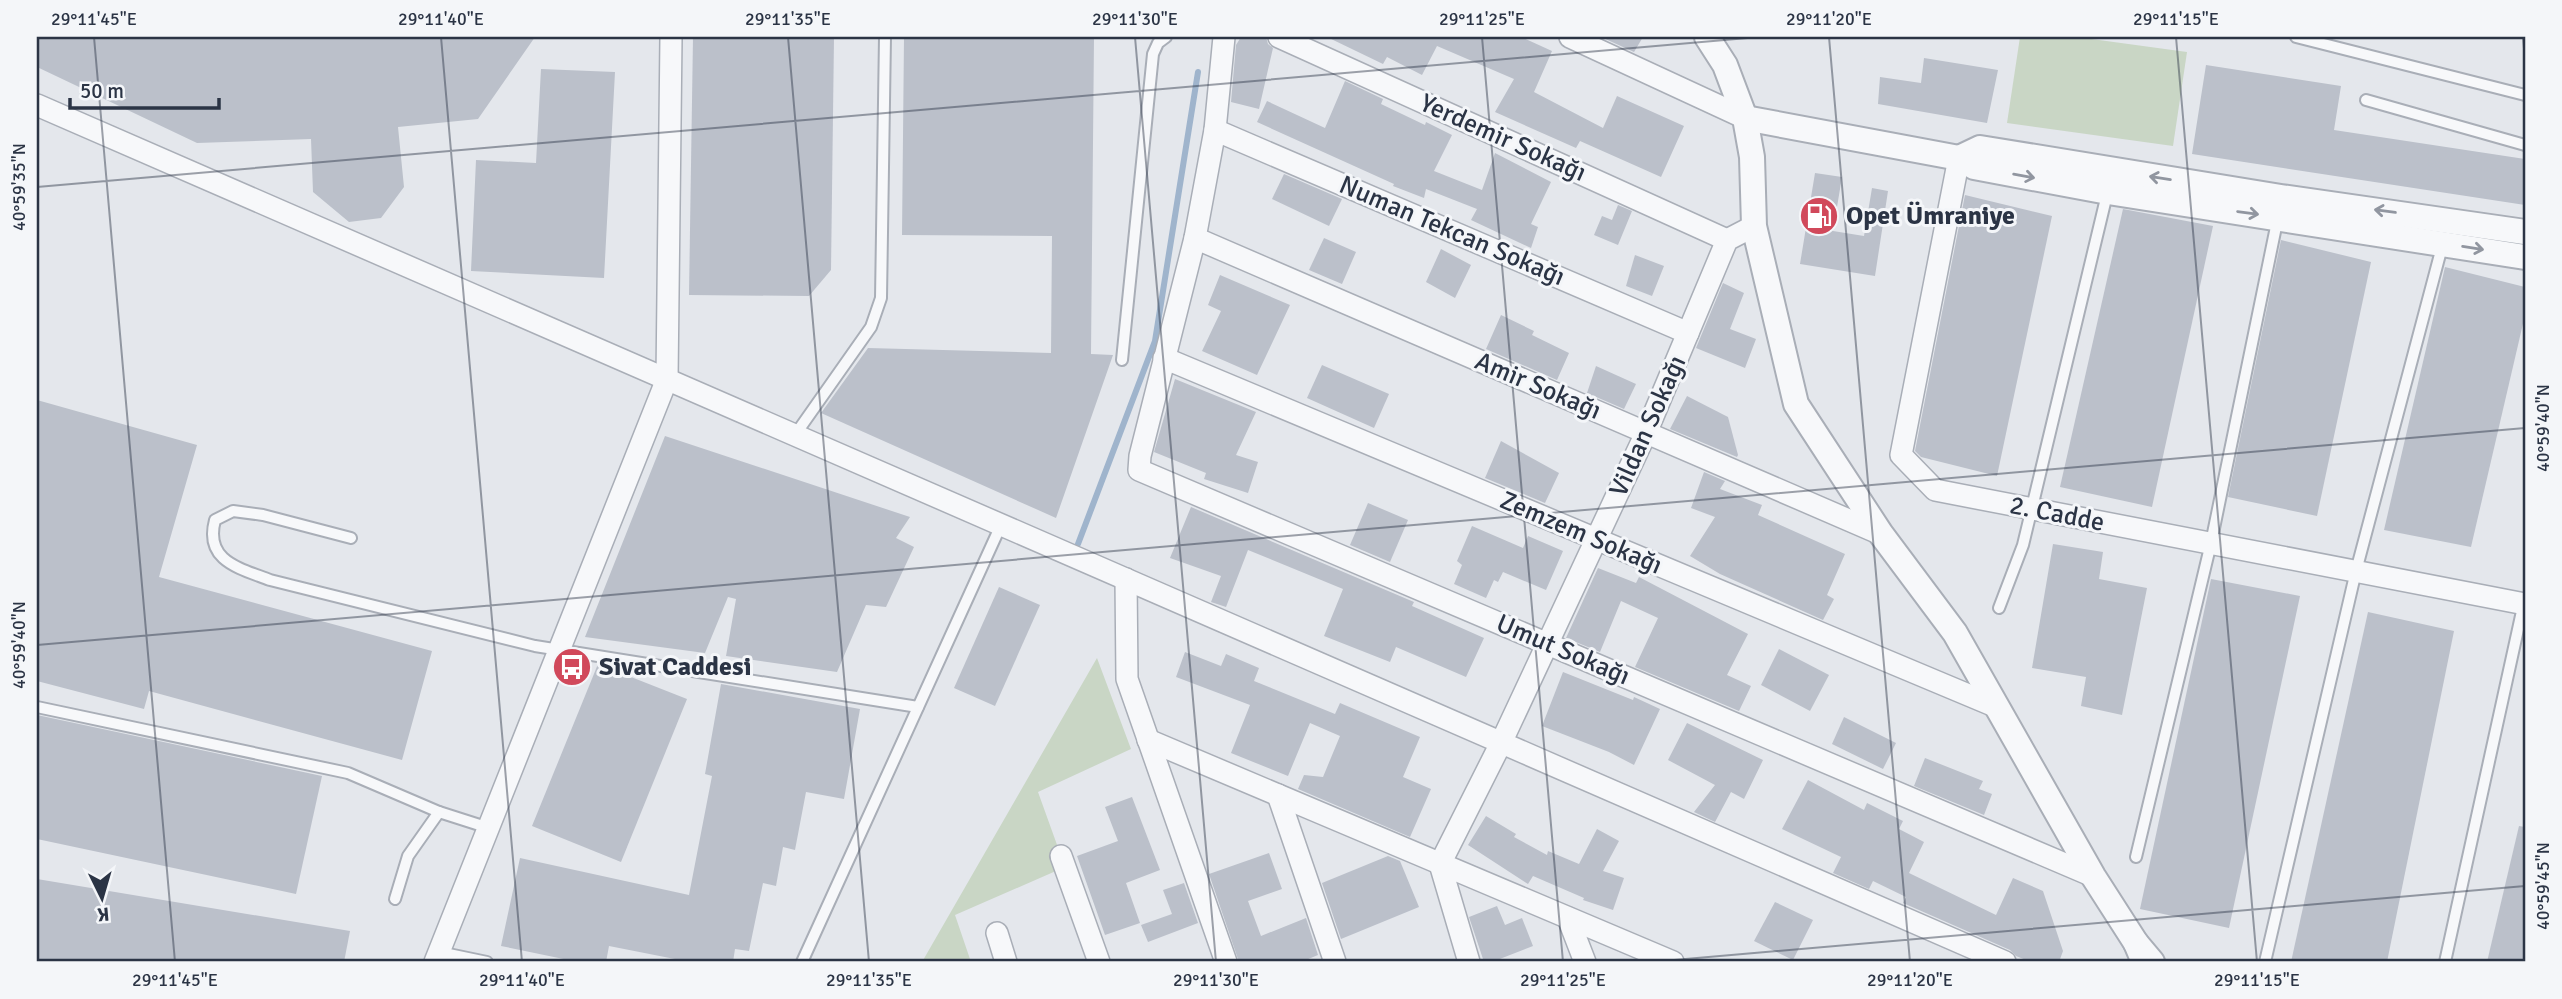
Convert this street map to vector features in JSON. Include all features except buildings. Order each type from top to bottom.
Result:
[{"type":"street","points":[[437,957],[667,379],[671,37]]},
{"type":"street","points":[[1164,358],[1195,238],[1215,130],[1224,37]]},
{"type":"street","name":"Yerdemir Sokağı","points":[[1279,37],[1727,240]]},
{"type":"street","points":[[1570,37],[1745,118],[1959,158],[1980,149],[2110,181],[2446,232],[2525,232]]},
{"type":"street","points":[[1707,37],[1725,65],[1745,118],[1752,157],[1754,226],[1796,404],[1881,534],[1955,634],[2093,876],[2140,953],[2152,962]]},
{"type":"street","points":[[37,105],[2005,962]]},
{"type":"street","name":"Numan Tekcan Sokağı","points":[[1215,130],[1688,333]]},
{"type":"street","name":"2. Cadde","points":[[1959,158],[1901,454],[1934,490],[2525,601]]},
{"type":"street","points":[[1727,240],[1754,226]]},
{"type":"street","points":[[2446,232],[2525,257]]},
{"type":"street","name":"Amir Sokağı","points":[[1195,238],[1881,534]]},
{"type":"street","name":"Vildan Sokağı","points":[[1440,863],[1501,743],[1597,540],[1646,433],[1727,240]]},
{"type":"street","name":"Zemzem Sokağı","points":[[1164,358],[1997,707]]},
{"type":"street","name":"Umut Sokağı","points":[[1164,358],[1139,470],[2093,876]]},
{"type":"street","points":[[1126,579],[1126,679],[1226,962]]},
{"type":"street","points":[[1148,740],[1673,962]]},
{"type":"street","points":[[1278,795],[1335,962]]},
{"type":"street","points":[[1061,856],[1099,962]]},
{"type":"street","points":[[1440,863],[1469,962]]},
{"type":"street","points":[[1568,918],[1585,962]]},
{"type":"street","points":[[997,933],[1006,962]]},
{"type":"lane","points":[[795,435],[871,327],[881,298],[885,37]]},
{"type":"lane","points":[[1122,360],[1153,54],[1158,43],[1166,37]]},
{"type":"lane","points":[[2296,37],[2525,95]]},
{"type":"lane","points":[[2366,100],[2525,145]]},
{"type":"lane","points":[[1999,608],[2023,545],[2110,181]]},
{"type":"lane","points":[[2136,857],[2211,543],[2279,207]]},
{"type":"lane","points":[[2265,962],[2356,571],[2446,232]]},
{"type":"lane","points":[[351,538],[263,515],[233,511],[215,520],[211,534],[218,552],[230,565],[270,580],[536,646],[918,707]]},
{"type":"lane","points":[[802,962],[1001,525]]},
{"type":"lane","points":[[2445,962],[2525,601]]},
{"type":"lane","points":[[37,707],[348,773],[439,812],[489,828]]},
{"type":"lane","points":[[395,898],[408,856],[439,812]]},
{"type":"lane","points":[[437,957],[487,962]]},
{"type":"green space","points":[[2020,37],[2077,37],[2187,52],[2173,146],[2007,123]]},
{"type":"green space","points":[[1097,658],[1131,749],[1038,792],[1065,867],[955,915],[971,962],[922,962]]},
{"type":"waterway","points":[[1078,544],[1155,341],[1198,72]]},
{"type":"place","name":"Opet Ümraniye","points":[[1819,216]]},
{"type":"place","name":"Sivat Caddesi","points":[[572,667]]}]
